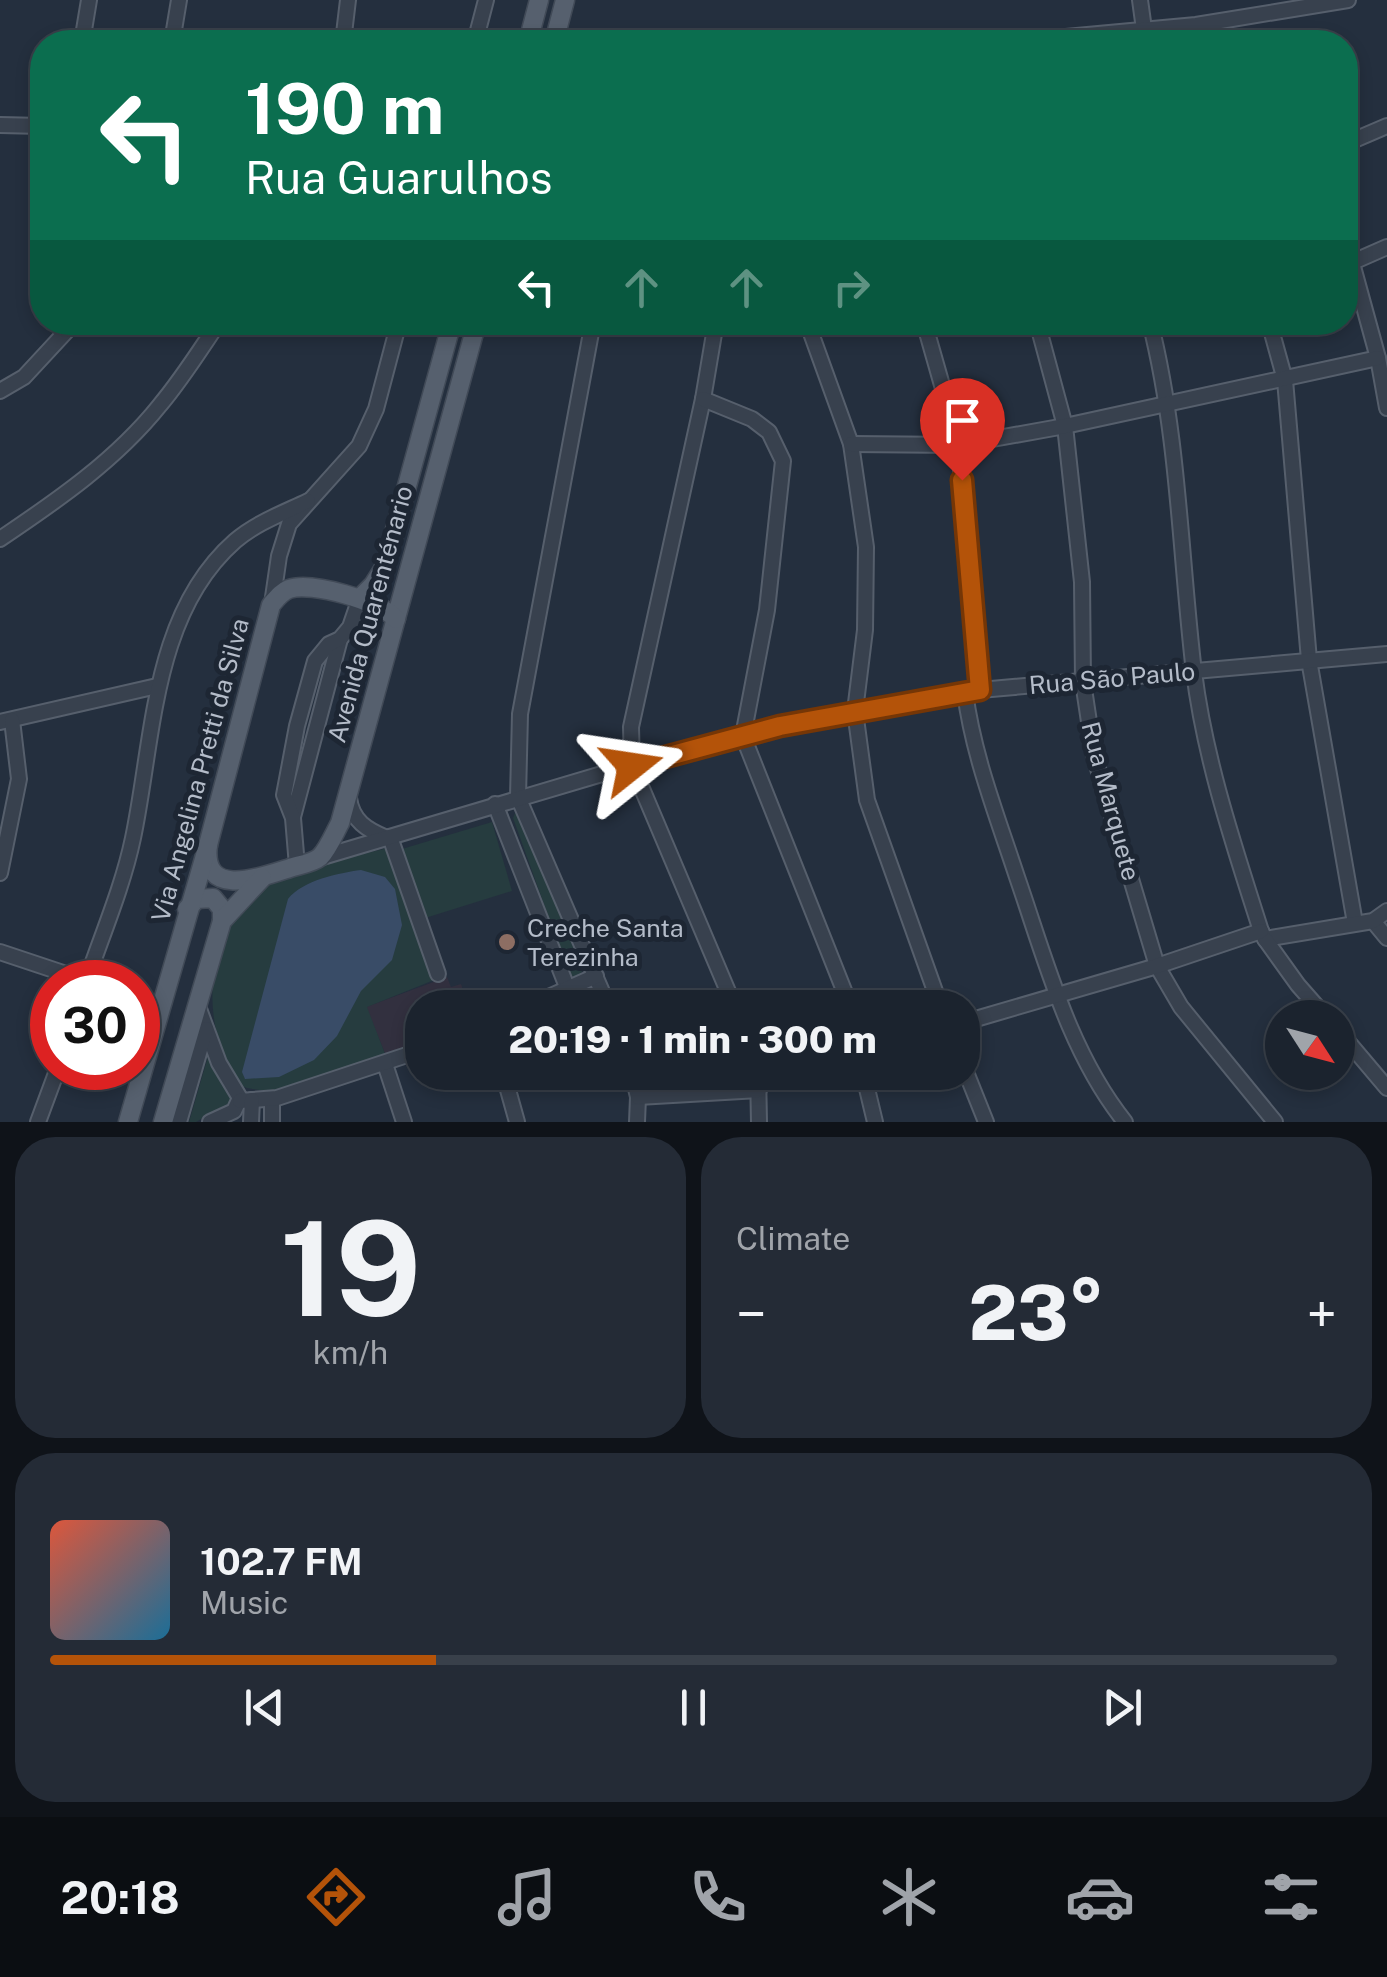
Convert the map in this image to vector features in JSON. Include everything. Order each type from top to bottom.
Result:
[{"type":"main road","points":[[531,30],[539,0]]},
{"type":"main road","points":[[557,30],[566,0]]},
{"type":"main road","points":[[360,598],[385,566],[448,335]]},
{"type":"main road","name":"Avenida Quarenténario","points":[[319,858],[340,823],[474,335]]},
{"type":"main road","points":[[272,605],[280,594],[294,588],[360,598],[385,609],[396,619]]},
{"type":"main road","name":"Via Angelina Pretti da Silva","points":[[128,1122],[272,605]]},
{"type":"main road","points":[[208,845],[209,862],[220,877],[239,882],[319,858]]},
{"type":"main road","points":[[222,921],[262,878]]},
{"type":"main road","points":[[163,1122],[222,921],[222,909],[213,898],[198,898],[188,909]]},
{"type":"street","points":[[84,30],[89,0]]},
{"type":"street","points":[[174,30],[179,0]]},
{"type":"street","points":[[345,30],[348,0]]},
{"type":"street","points":[[478,30],[486,0]]},
{"type":"street","points":[[1140,0],[1144,30],[1196,26],[1348,0]]},
{"type":"street","points":[[1196,26],[1196,30]]},
{"type":"street","points":[[0,126],[30,126]]},
{"type":"street","points":[[1358,138],[1387,126]]},
{"type":"street","points":[[1358,260],[1387,248]]},
{"type":"street","points":[[1358,295],[1378,358],[1387,408]]},
{"type":"street","points":[[0,391],[24,376],[62,335]]},
{"type":"street","points":[[0,539],[66,495],[118,451],[160,405],[210,335]]},
{"type":"street","points":[[272,605],[282,540],[289,524],[359,446],[376,409],[396,335]]},
{"type":"street","points":[[591,335],[520,714],[518,797],[602,990]]},
{"type":"street","points":[[714,335],[632,727],[632,766],[727,990]]},
{"type":"street","points":[[812,335],[851,444],[866,547],[866,630],[856,711],[867,800],[936,990]]},
{"type":"street","points":[[928,335],[959,444],[972,691],[969,725],[1057,994],[1099,1088],[1126,1122]]},
{"type":"street","name":"Rua Marquete","points":[[1040,335],[1065,426],[1082,582],[1083,682],[1094,755],[1157,966],[1182,1007],[1275,1122]]},
{"type":"street","points":[[1153,335],[1168,404],[1194,670],[1218,795],[1263,935],[1311,1000]]},
{"type":"street","points":[[1273,335],[1285,380],[1309,660],[1355,923]]},
{"type":"street","points":[[851,444],[959,444],[1065,426],[1378,358]]},
{"type":"street","points":[[703,398],[752,419],[769,432],[782,461],[767,610],[743,736],[844,990]]},
{"type":"street","points":[[93,960],[132,843],[158,686],[177,628],[210,568],[232,543],[251,528],[308,500]]},
{"type":"street","points":[[297,866],[293,818],[284,796],[298,726],[315,661],[350,626],[360,598]]},
{"type":"street","name":"Rua São Paulo","points":[[319,858],[518,797],[743,736],[856,711],[972,691],[1387,654]]},
{"type":"street","points":[[0,873],[19,779],[6,721],[158,686]]},
{"type":"street","points":[[348,790],[350,809],[356,819],[388,838],[438,974]]},
{"type":"street","points":[[495,804],[566,987]]},
{"type":"street","points":[[980,1018],[1263,935],[1373,921],[1387,911]]},
{"type":"street","points":[[1373,921],[1387,938]]},
{"type":"street","points":[[0,952],[30,962]]},
{"type":"street","points":[[560,990],[596,976]]},
{"type":"street","points":[[198,1008],[246,1101],[251,1122]]},
{"type":"street","points":[[179,1122],[206,1029]]},
{"type":"street","points":[[1355,1050],[1387,1088]]},
{"type":"street","points":[[210,1122],[234,1112],[246,1101],[272,1098],[405,1057]]},
{"type":"street","points":[[386,1064],[404,1122]]},
{"type":"street","points":[[38,1122],[50,1090]]},
{"type":"street","points":[[508,1090],[517,1122]]},
{"type":"street","points":[[636,1090],[637,1122]]},
{"type":"street","points":[[638,1097],[688,1090]]},
{"type":"street","points":[[759,1090],[760,1122]]},
{"type":"street","points":[[867,1090],[875,1122]]},
{"type":"street","points":[[973,1090],[986,1122]]},
{"type":"street","points":[[272,1098],[272,1122]]},
{"type":"shaded area","points":[[447,977],[451,987],[461,984],[463,990],[412,990]]},
{"type":"shaded area","points":[[405,993],[405,1049],[386,1056],[366,1007]]},
{"type":"green space","points":[[516,811],[522,812],[582,971],[577,978],[569,974],[513,818]]},
{"type":"green space","points":[[492,822],[512,891],[422,919],[402,849]]},
{"type":"green space","points":[[388,848],[434,980],[367,1007],[387,1059],[290,1088],[253,1089],[238,1084],[225,1060],[213,1005],[219,949],[247,903],[270,885],[328,862]]},
{"type":"green space","points":[[209,1053],[231,1102],[196,1122],[189,1122]]},
{"type":"water","points":[[361,870],[385,877],[395,889],[402,925],[392,960],[361,991],[337,1036],[314,1060],[279,1077],[245,1079],[242,1072],[288,899],[312,882]]},
{"type":"place","name":"Creche Santa Terezinha","points":[[507,942]]},
{"type":"route","points":[[632,766],[780,726],[980,690],[962,480]]}]
